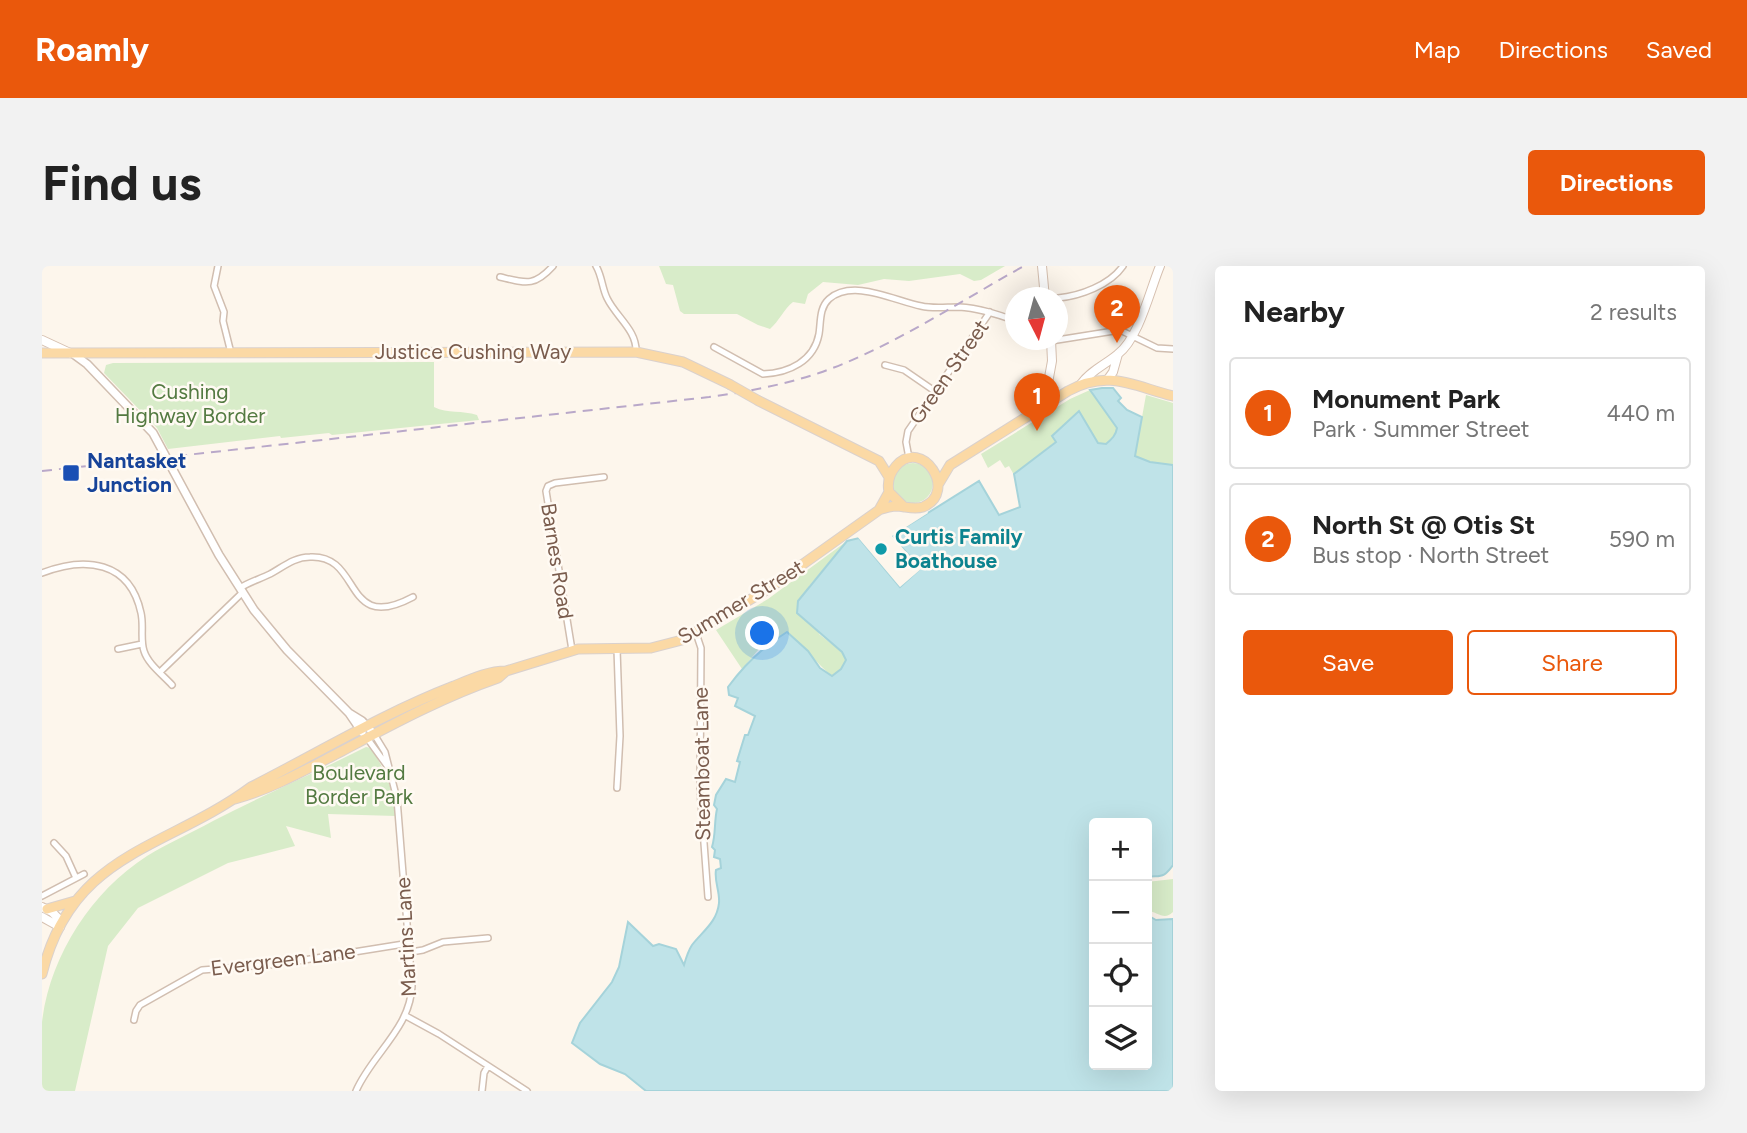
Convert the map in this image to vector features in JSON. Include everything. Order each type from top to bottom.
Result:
[{"type":"main road","points":[[1042,266],[1044,287]]},
{"type":"main road","points":[[1108,379],[1107,370],[1132,336],[1160,266]]},
{"type":"main road","points":[[42,340],[70,353]]},
{"type":"main road","points":[[1048,404],[1046,394],[1051,350]]},
{"type":"main road","name":"Justice Cushing Way","points":[[42,353],[636,352],[683,362],[879,461],[905,460]]},
{"type":"main road","points":[[879,461],[889,477],[889,492],[905,507],[915,509],[925,506],[935,496],[950,465],[1081,384],[1092,371],[1115,356]]},
{"type":"main road","points":[[1081,384],[1108,379],[1124,381],[1173,396]]},
{"type":"main road","points":[[889,477],[905,460],[920,459],[937,466],[950,465]]},
{"type":"main road","points":[[930,464],[938,485]]},
{"type":"main road","name":"Summer Street","points":[[42,974],[61,924],[76,901],[102,874],[126,856],[234,799],[254,794],[442,690],[495,671],[506,671],[572,650],[664,646],[696,633],[768,589],[879,510],[889,492]]},
{"type":"main road","name":"Summer Street","points":[[879,510],[905,507]]},
{"type":"main road","points":[[44,911],[76,901]]},
{"type":"main road","points":[[44,911],[61,924]]},
{"type":"street","points":[[500,277],[534,282],[553,266]]},
{"type":"street","points":[[596,266],[609,302],[634,337],[636,352]]},
{"type":"street","points":[[1068,296],[1084,292],[1114,276],[1123,266]]},
{"type":"street","points":[[215,268],[214,286],[224,312],[223,321],[231,353]]},
{"type":"street","points":[[714,347],[763,374],[795,367],[806,360],[815,347],[821,312],[827,301],[847,290],[902,299],[924,307],[960,307],[990,312]]},
{"type":"street","name":"Green Street","points":[[905,460],[907,434],[990,312],[1005,317]]},
{"type":"street","points":[[1068,338],[1120,330],[1157,348],[1173,349]]},
{"type":"street","points":[[70,353],[96,373],[155,437],[241,590],[277,638],[367,732]]},
{"type":"street","points":[[96,373],[97,361],[107,353]]},
{"type":"street","points":[[885,365],[904,370],[936,393]]},
{"type":"street","name":"Barnes Road","points":[[572,650],[546,491],[548,486],[555,483],[604,477]]},
{"type":"street","points":[[160,672],[241,590],[296,559],[317,557],[336,564],[356,594],[372,606],[393,607],[412,597]]},
{"type":"street","points":[[42,573],[87,563],[103,566],[117,573],[130,586],[137,600],[142,620],[142,645],[147,658],[172,685]]},
{"type":"street","name":"Steamboat Lane","points":[[696,633],[701,648],[700,800],[708,897]]},
{"type":"street","points":[[118,649],[142,645]]},
{"type":"street","points":[[617,649],[620,736],[617,788]]},
{"type":"street","name":"Martins Lane","points":[[356,1091],[406,1016],[412,986],[397,799],[390,769],[367,732]]},
{"type":"street","points":[[54,843],[66,856],[76,878]]},
{"type":"street","points":[[42,896],[83,874]]},
{"type":"street","points":[[411,952],[443,942],[488,938]]},
{"type":"street","name":"Evergreen Lane","points":[[134,1020],[140,1005],[202,970],[272,965],[410,943]]},
{"type":"street","points":[[406,1016],[527,1091]]},
{"type":"street","points":[[482,1091],[483,1076],[488,1066]]},
{"type":"green space","points":[[659,266],[1005,266],[981,280],[974,281],[960,274],[909,281],[884,279],[858,285],[823,282],[808,294],[805,304],[793,302],[770,329],[737,314],[684,314],[680,311],[673,285],[666,284]]},
{"type":"green space","name":"Cushing Highway Border","points":[[434,362],[434,407],[477,415],[479,420],[332,435],[280,436],[168,449],[157,428],[104,373],[106,365],[113,363]]},
{"type":"green space","points":[[1090,390],[1117,428],[1116,435],[1106,444],[1098,443],[1079,411],[1056,441],[1014,475],[1009,466],[1005,468],[1000,460],[988,468],[981,454],[1070,399]]},
{"type":"green space","points":[[1146,395],[1173,403],[1173,465],[1150,462],[1135,456]]},
{"type":"green space","points":[[913,463],[927,469],[933,483],[927,497],[913,503],[899,497],[893,483],[899,469]]},
{"type":"green space","points":[[847,541],[809,586],[819,634],[842,652],[846,660],[841,669],[832,676],[787,632],[759,649],[742,669],[716,630],[768,599]]},
{"type":"green space","name":"Boulevard Border Park","points":[[366,747],[371,748],[385,772],[396,816],[328,814],[331,838],[286,826],[295,846],[228,863],[138,908],[108,946],[75,1091],[42,1091],[42,1022],[54,973],[76,928],[108,888],[147,856],[163,847]]},
{"type":"green space","points":[[1173,879],[1173,912],[1170,915],[1152,912],[1152,881]]},
{"type":"water","points":[[1113,388],[1121,398],[1118,401],[1127,410],[1142,417],[1135,456],[1150,462],[1173,465],[1173,865],[1164,874],[1152,877],[1152,818],[1089,818],[1089,1070],[1152,1070],[1152,918],[1173,919],[1173,1091],[646,1091],[625,1074],[600,1064],[572,1043],[580,1023],[612,982],[619,967],[628,922],[653,946],[659,944],[676,949],[684,965],[692,945],[709,926],[718,910],[716,870],[721,868],[720,859],[714,857],[715,850],[712,847],[717,809],[714,805],[716,795],[726,779],[735,782],[740,762],[737,761],[745,735],[748,735],[755,716],[735,706],[738,698],[729,695],[728,687],[734,679],[762,650],[787,632],[808,651],[820,668],[832,676],[841,669],[846,660],[842,652],[797,613],[798,601],[847,541],[859,538],[900,587],[921,568],[891,536],[979,481],[999,515],[1020,507],[1014,474],[1056,442],[1052,436],[1079,411],[1098,443],[1106,444],[1115,435],[1117,428],[1090,390]]},
{"type":"pier","points":[[927,511],[928,513],[892,536],[921,569],[900,587],[856,535],[861,535],[901,582],[916,568],[888,535]]},
{"type":"railway","points":[[42,471],[709,397],[764,388],[819,373],[872,351],[1024,266]]},
{"type":"place","name":"North St @ Otis St","points":[[1117,343]]},
{"type":"place","name":"Monument Park","points":[[1037,431]]},
{"type":"place","name":"Nantasket Junction","points":[[71,473]]},
{"type":"place","name":"Curtis Family Boathouse","points":[[881,549]]}]
